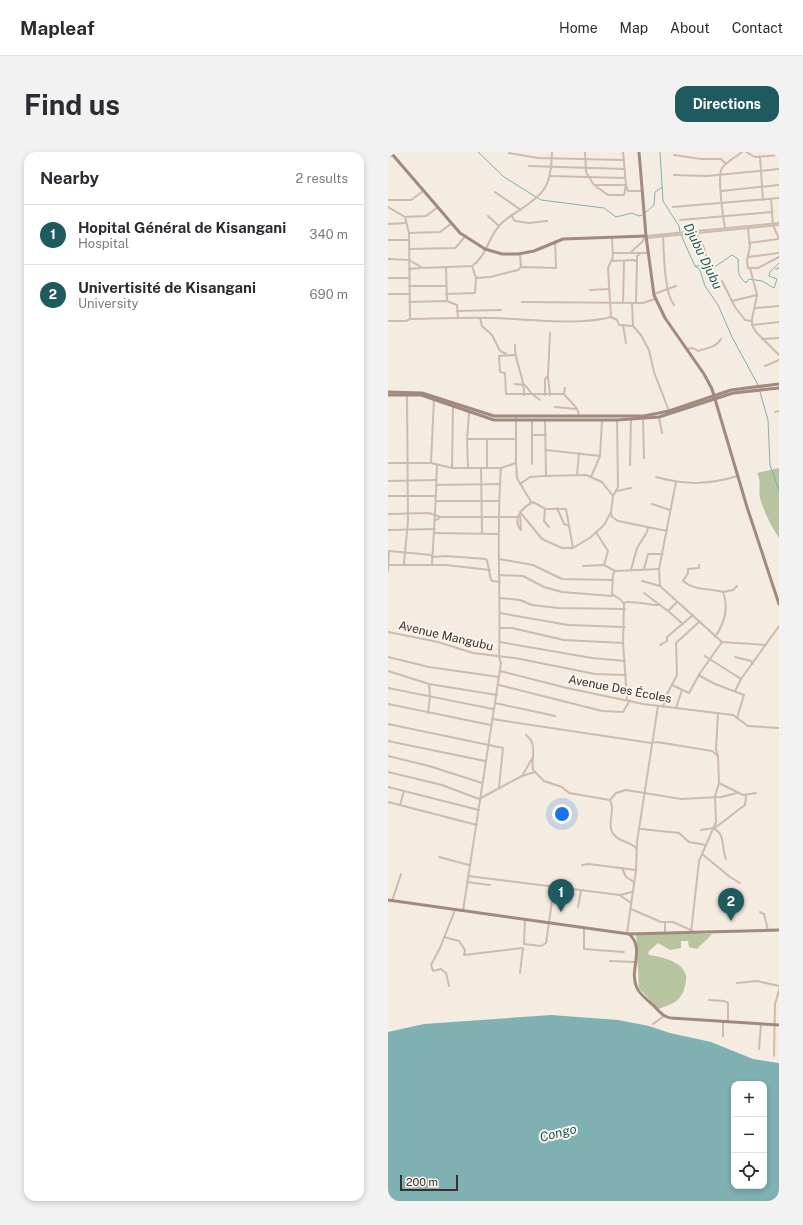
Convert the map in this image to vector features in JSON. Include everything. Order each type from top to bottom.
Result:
[{"type":"street","points":[[409,269],[421,267],[446,268],[472,266],[481,258],[484,250],[499,226],[511,215],[521,210],[544,192],[552,168],[552,152]]},
{"type":"street","points":[[585,152],[587,176],[594,185],[608,195],[624,195],[626,185]]},
{"type":"street","points":[[624,152],[624,178],[628,191],[642,191]]},
{"type":"street","points":[[639,152],[645,215],[645,237],[655,299],[665,318],[704,374],[715,398],[779,604]]},
{"type":"street","points":[[725,229],[721,190],[722,169],[726,164],[742,152]]},
{"type":"street","points":[[746,152],[752,156],[760,157],[779,155]]},
{"type":"street","points":[[509,153],[528,157],[624,160]]},
{"type":"street","points":[[388,160],[392,155]]},
{"type":"street","points":[[392,155],[422,192],[437,207]]},
{"type":"street","points":[[392,155],[464,238],[484,250],[502,255],[520,255],[535,252],[555,242]]},
{"type":"street","points":[[674,155],[701,159],[721,159],[726,164]]},
{"type":"street","points":[[760,157],[763,200]]},
{"type":"street","points":[[529,166],[552,168],[624,169]]},
{"type":"street","points":[[674,175],[721,175],[779,169]]},
{"type":"street","points":[[550,176],[624,178]]},
{"type":"street","points":[[594,185],[626,185]]},
{"type":"street","points":[[721,190],[779,185]]},
{"type":"street","points":[[388,200],[411,200],[422,192]]},
{"type":"street","points":[[495,192],[521,210]]},
{"type":"street","points":[[673,207],[779,198]]},
{"type":"street","points":[[750,243],[779,239],[772,224],[771,199]]},
{"type":"street","points":[[388,206],[405,217],[426,216],[437,207]]},
{"type":"street","points":[[680,220],[772,212]]},
{"type":"street","points":[[511,215],[515,221],[529,223],[547,221]]},
{"type":"street","points":[[488,216],[499,226]]},
{"type":"street","points":[[405,217],[409,233],[410,319]]},
{"type":"street","points":[[409,233],[440,232],[451,223]]},
{"type":"street","points":[[451,223],[465,237],[484,250],[502,254],[518,254],[534,251],[555,242],[567,240],[662,236],[779,224]]},
{"type":"street","points":[[388,224],[406,224]]},
{"type":"street","points":[[682,233],[748,228],[772,224]]},
{"type":"street","points":[[748,228],[750,243],[747,264],[748,268],[750,268],[757,295],[752,325],[762,339],[779,355]]},
{"type":"street","points":[[696,233],[704,248],[707,259]]},
{"type":"street","points":[[645,237],[678,234]]},
{"type":"street","points":[[662,236],[668,290],[670,301],[674,305]]},
{"type":"street","points":[[630,253],[643,241],[645,237]]},
{"type":"street","points":[[409,249],[455,248],[464,238]]},
{"type":"street","points":[[611,318],[608,268],[614,253],[612,239]]},
{"type":"street","points":[[388,240],[409,240]]},
{"type":"street","points":[[476,278],[490,277],[518,270],[520,267],[556,268],[555,242]]},
{"type":"street","points":[[614,253],[648,253]]},
{"type":"street","points":[[748,257],[779,253]]},
{"type":"street","points":[[636,303],[636,257],[641,254]]},
{"type":"street","points":[[520,255],[520,267]]},
{"type":"street","points":[[750,268],[758,268],[779,257]]},
{"type":"street","points":[[388,259],[409,260],[421,267]]},
{"type":"street","points":[[612,261],[634,260],[637,262]]},
{"type":"street","points":[[624,261],[624,302]]},
{"type":"street","points":[[446,294],[473,294],[476,292],[476,278],[472,266]]},
{"type":"street","points":[[446,268],[447,302]]},
{"type":"street","points":[[388,278],[409,278]]},
{"type":"street","points":[[722,281],[732,301],[745,320],[752,321]]},
{"type":"street","points":[[409,286],[446,286]]},
{"type":"street","points":[[654,295],[676,286]]},
{"type":"street","points":[[590,290],[609,289]]},
{"type":"street","points":[[388,294],[409,294]]},
{"type":"street","points":[[732,301],[757,295]]},
{"type":"street","points":[[522,302],[643,303],[655,299]]},
{"type":"street","points":[[409,302],[447,302],[456,305],[458,318]]},
{"type":"street","points":[[632,303],[633,326],[641,335],[649,350],[654,372],[669,412]]},
{"type":"street","points":[[755,308],[779,306]]},
{"type":"street","points":[[457,311],[501,310]]},
{"type":"street","points":[[388,321],[458,318],[591,321],[611,318],[616,320],[620,325],[633,326]]},
{"type":"street","points":[[480,318],[482,326],[492,335],[497,342],[500,351],[515,355]]},
{"type":"street","points":[[752,325],[779,322]]},
{"type":"street","points":[[623,325],[626,343]]},
{"type":"street","points":[[550,333],[548,376],[550,395]]},
{"type":"street","points":[[762,339],[779,338]]},
{"type":"street","points":[[687,349],[693,348],[698,351],[708,350],[719,342],[720,339]]},
{"type":"street","points":[[515,345],[515,355],[525,385],[533,395],[540,400]]},
{"type":"street","points":[[508,354],[499,357],[500,372],[505,373],[505,393],[524,395],[563,395],[577,409],[580,420]]},
{"type":"street","points":[[765,366],[779,360]]},
{"type":"street","points":[[545,395],[545,379],[548,376]]},
{"type":"street","points":[[514,384],[525,385]]},
{"type":"street","points":[[761,388],[779,384]]},
{"type":"street","points":[[524,395],[525,385]]},
{"type":"street","points":[[563,395],[565,388]]},
{"type":"street","points":[[388,393],[420,392],[453,406],[494,420],[580,416],[644,416],[669,412],[715,398],[734,389],[779,388]]},
{"type":"street","points":[[405,565],[408,530],[408,463],[406,443],[408,393]]},
{"type":"street","points":[[434,398],[494,416],[532,420],[643,419],[659,417],[669,412]]},
{"type":"street","points":[[431,463],[434,398]]},
{"type":"street","points":[[452,468],[453,406]]},
{"type":"street","points":[[556,407],[577,409]]},
{"type":"street","points":[[775,412],[779,411]]},
{"type":"street","points":[[468,468],[467,438],[469,412]]},
{"type":"street","points":[[659,417],[662,433]]},
{"type":"street","points":[[516,418],[516,463],[520,484],[530,500],[545,509],[566,509],[573,548]]},
{"type":"street","points":[[630,465],[631,419]]},
{"type":"street","points":[[643,419],[644,458]]},
{"type":"street","points":[[532,420],[532,464]]},
{"type":"street","points":[[545,420],[546,475]]},
{"type":"street","points":[[591,477],[600,456],[602,420]]},
{"type":"street","points":[[533,502],[520,512],[518,517],[518,526],[521,530],[520,512],[542,539],[562,548],[573,548],[583,544],[604,525],[611,512],[613,496],[618,487],[617,420]]},
{"type":"street","points":[[532,435],[546,435]]},
{"type":"street","points":[[467,438],[516,439]]},
{"type":"street","points":[[487,439],[487,468]]},
{"type":"street","points":[[546,450],[600,456]]},
{"type":"street","points":[[577,475],[579,453]]},
{"type":"street","points":[[388,463],[431,463],[452,468],[501,468],[516,463]]},
{"type":"street","points":[[432,564],[436,516],[437,465]]},
{"type":"street","points":[[481,468],[482,534]]},
{"type":"street","points":[[463,911],[469,865],[477,825],[493,709],[499,685],[501,663],[499,657],[500,576],[498,534],[501,468]]},
{"type":"street","points":[[520,484],[530,477],[546,475],[577,475],[591,477],[602,482],[613,496]]},
{"type":"street","points":[[656,477],[676,482],[702,483],[738,476]]},
{"type":"street","points":[[388,481],[436,480]]},
{"type":"street","points":[[660,586],[659,569],[676,482]]},
{"type":"street","points":[[436,485],[500,484]]},
{"type":"street","points":[[617,491],[631,488]]},
{"type":"street","points":[[388,496],[436,496]]},
{"type":"street","points":[[436,501],[499,501]]},
{"type":"street","points":[[652,504],[670,510]]},
{"type":"street","points":[[557,508],[564,524],[569,526]]},
{"type":"street","points":[[545,509],[544,521],[549,527]]},
{"type":"street","points":[[611,512],[612,517],[618,521],[667,531]]},
{"type":"street","points":[[388,514],[429,513],[441,518]]},
{"type":"street","points":[[435,520],[441,518],[481,516],[518,517]]},
{"type":"street","points":[[631,570],[637,548],[648,532],[648,527]]},
{"type":"street","points":[[388,530],[435,529]]},
{"type":"street","points":[[596,532],[608,551],[604,565]]},
{"type":"street","points":[[434,533],[498,534]]},
{"type":"street","points":[[388,571],[388,551],[432,556],[485,558],[490,570],[491,580],[500,582]]},
{"type":"street","points":[[644,569],[648,554],[663,554]]},
{"type":"street","points":[[499,559],[533,565],[562,579],[613,580]]},
{"type":"street","points":[[389,565],[432,564],[465,566],[490,570]]},
{"type":"street","points":[[582,566],[604,565],[615,571],[659,569]]},
{"type":"street","points":[[699,565],[699,568],[688,569],[688,573],[682,581],[689,586],[703,590],[723,592],[732,590],[737,586]]},
{"type":"street","points":[[614,596],[613,580],[615,571]]},
{"type":"street","points":[[499,685],[602,712],[623,712],[628,700],[623,643],[625,609],[622,600],[614,596],[562,592],[544,587],[523,576],[500,576]]},
{"type":"street","points":[[642,581],[660,586],[722,642],[766,645]]},
{"type":"street","points":[[716,637],[725,618],[725,598],[723,592]]},
{"type":"street","points":[[644,593],[660,604],[683,624]]},
{"type":"street","points":[[500,598],[520,600],[532,605],[558,608],[625,609]]},
{"type":"street","points":[[668,611],[678,601]]},
{"type":"street","points":[[624,604],[626,602],[660,604]]},
{"type":"street","points":[[500,613],[560,624],[625,627]]},
{"type":"street","points":[[660,645],[666,641],[667,637],[693,615]]},
{"type":"street","points":[[663,707],[677,671],[676,643],[699,622]]},
{"type":"street","points":[[735,691],[741,679],[779,626]]},
{"type":"street","points":[[500,628],[512,628],[564,640],[623,643]]},
{"type":"street","name":"Avenue Mangubu","points":[[388,632],[438,642],[473,653],[515,658],[595,674],[626,675]]},
{"type":"street","points":[[500,642],[592,658],[625,661]]},
{"type":"street","points":[[672,685],[690,692],[700,674],[722,642]]},
{"type":"street","points":[[705,656],[741,679]]},
{"type":"street","points":[[388,657],[429,667],[499,677]]},
{"type":"street","points":[[735,657],[751,661],[753,664]]},
{"type":"street","points":[[388,671],[429,684],[497,695]]},
{"type":"street","name":"Avenue Des Écoles","points":[[500,671],[567,688],[663,707],[733,716],[748,726],[779,728]]},
{"type":"street","points":[[700,674],[700,676],[711,682],[744,696],[737,718]]},
{"type":"street","points":[[428,714],[430,697],[429,684]]},
{"type":"street","points":[[388,688],[493,709]]},
{"type":"street","points":[[676,708],[682,690]]},
{"type":"street","points":[[495,703],[555,716]]},
{"type":"street","points":[[388,704],[428,714],[491,725]]},
{"type":"street","points":[[628,934],[632,892],[636,870],[638,833],[652,736],[658,706]]},
{"type":"street","points":[[691,933],[690,929],[697,872],[702,854],[717,815],[715,796],[719,783],[718,756],[716,749],[718,713]]},
{"type":"street","points":[[492,719],[712,751],[718,756]]},
{"type":"street","points":[[388,724],[504,748],[499,787]]},
{"type":"street","points":[[526,735],[534,747],[533,767],[535,772],[544,781],[562,787],[569,793],[610,800]]},
{"type":"street","points":[[652,736],[657,742]]},
{"type":"street","points":[[388,741],[485,761]]},
{"type":"street","points":[[712,751],[716,749]]},
{"type":"street","points":[[388,756],[429,766],[482,783]]},
{"type":"street","points":[[522,776],[533,756]]},
{"type":"street","points":[[388,772],[442,786],[480,799]]},
{"type":"street","points":[[480,799],[499,787],[522,776],[535,772]]},
{"type":"street","points":[[719,783],[737,793],[746,795],[756,793]]},
{"type":"street","points":[[388,787],[478,810]]},
{"type":"street","points":[[610,800],[616,793],[626,790],[682,799],[715,796],[721,797],[737,793]]},
{"type":"street","points":[[400,805],[404,791]]},
{"type":"street","points":[[701,830],[713,828],[745,805],[746,795]]},
{"type":"street","points":[[610,800],[613,807],[613,833],[620,840],[632,845],[636,849]]},
{"type":"street","points":[[388,802],[477,825]]},
{"type":"street","points":[[713,828],[717,830],[722,837],[722,848],[726,859]]},
{"type":"street","points":[[638,833],[641,829]]},
{"type":"street","points":[[641,829],[679,833],[689,842],[706,845]]},
{"type":"street","points":[[702,854],[730,877],[740,883]]},
{"type":"street","points":[[439,857],[469,865]]},
{"type":"street","points":[[582,865],[589,864],[636,870]]},
{"type":"street","points":[[622,868],[626,877],[634,882]]},
{"type":"street","points":[[392,901],[401,874]]},
{"type":"street","points":[[468,876],[620,895],[632,892]]},
{"type":"street","points":[[467,882],[490,885]]},
{"type":"street","points":[[524,944],[544,945],[549,922],[552,887]]},
{"type":"street","points":[[578,907],[581,890]]},
{"type":"street","points":[[620,895],[631,903]]},
{"type":"street","points":[[388,900],[628,934],[779,930]]},
{"type":"street","points":[[631,909],[665,922],[673,922],[698,933]]},
{"type":"street","points":[[449,986],[445,972],[441,968],[433,971],[430,965],[440,948],[455,910]]},
{"type":"street","points":[[760,912],[764,914],[768,931]]},
{"type":"street","points":[[520,973],[524,944],[525,919]]},
{"type":"street","points":[[665,922],[665,934]]},
{"type":"street","points":[[584,928],[584,950],[624,952]]},
{"type":"street","points":[[628,934],[635,939]]},
{"type":"street","points":[[637,934],[635,939],[637,950],[635,982],[637,988],[664,1016]]},
{"type":"street","points":[[444,937],[458,941],[465,950],[464,955],[523,948]]},
{"type":"street","points":[[610,961],[637,962]]},
{"type":"street","points":[[737,983],[757,981],[779,986]]},
{"type":"street","points":[[774,1056],[777,1025],[775,1004],[779,990]]},
{"type":"street","points":[[708,1000],[728,1003],[728,1021]]},
{"type":"street","points":[[653,1024],[664,1016],[777,1025]]},
{"type":"street","points":[[723,1021],[723,1036]]},
{"type":"street","points":[[759,1049],[761,1024]]},
{"type":"green space","points":[[779,468],[779,538],[768,519],[760,498],[757,473]]},
{"type":"green space","points":[[636,933],[712,934],[697,949],[689,947],[688,941],[681,941],[681,948],[670,950],[658,943],[648,952],[649,955],[676,963],[685,972],[685,986],[682,995],[675,1002],[658,1009],[639,988]]},
{"type":"water","name":"Congo","points":[[551,1015],[618,1020],[649,1026],[670,1033],[711,1042],[753,1059],[779,1063],[779,1201],[388,1201],[388,1032],[424,1024]]},
{"type":"waterway","points":[[478,152],[504,177],[541,200],[604,208],[616,217],[632,213],[639,216],[642,215]]},
{"type":"waterway","name":"Djubu Djubu","points":[[660,152],[663,201],[679,226],[680,232]]},
{"type":"waterway","points":[[645,213],[654,205],[655,192],[662,187]]},
{"type":"waterway","name":"Djubu Djubu","points":[[681,235],[695,266],[700,270],[705,286],[718,305],[732,337],[758,385]]},
{"type":"waterway","points":[[695,266],[716,266],[732,255],[738,259],[739,275],[746,283],[749,279],[762,281],[774,288],[777,279],[769,276],[770,272],[779,263]]},
{"type":"waterway","name":"Djubu Djubu","points":[[760,392],[768,420],[770,465],[779,490]]},
{"type":"place","name":"Hopital Général de Kisangani","points":[[561,912]]},
{"type":"place","name":"Univertisité de Kisangani","points":[[731,921]]}]
